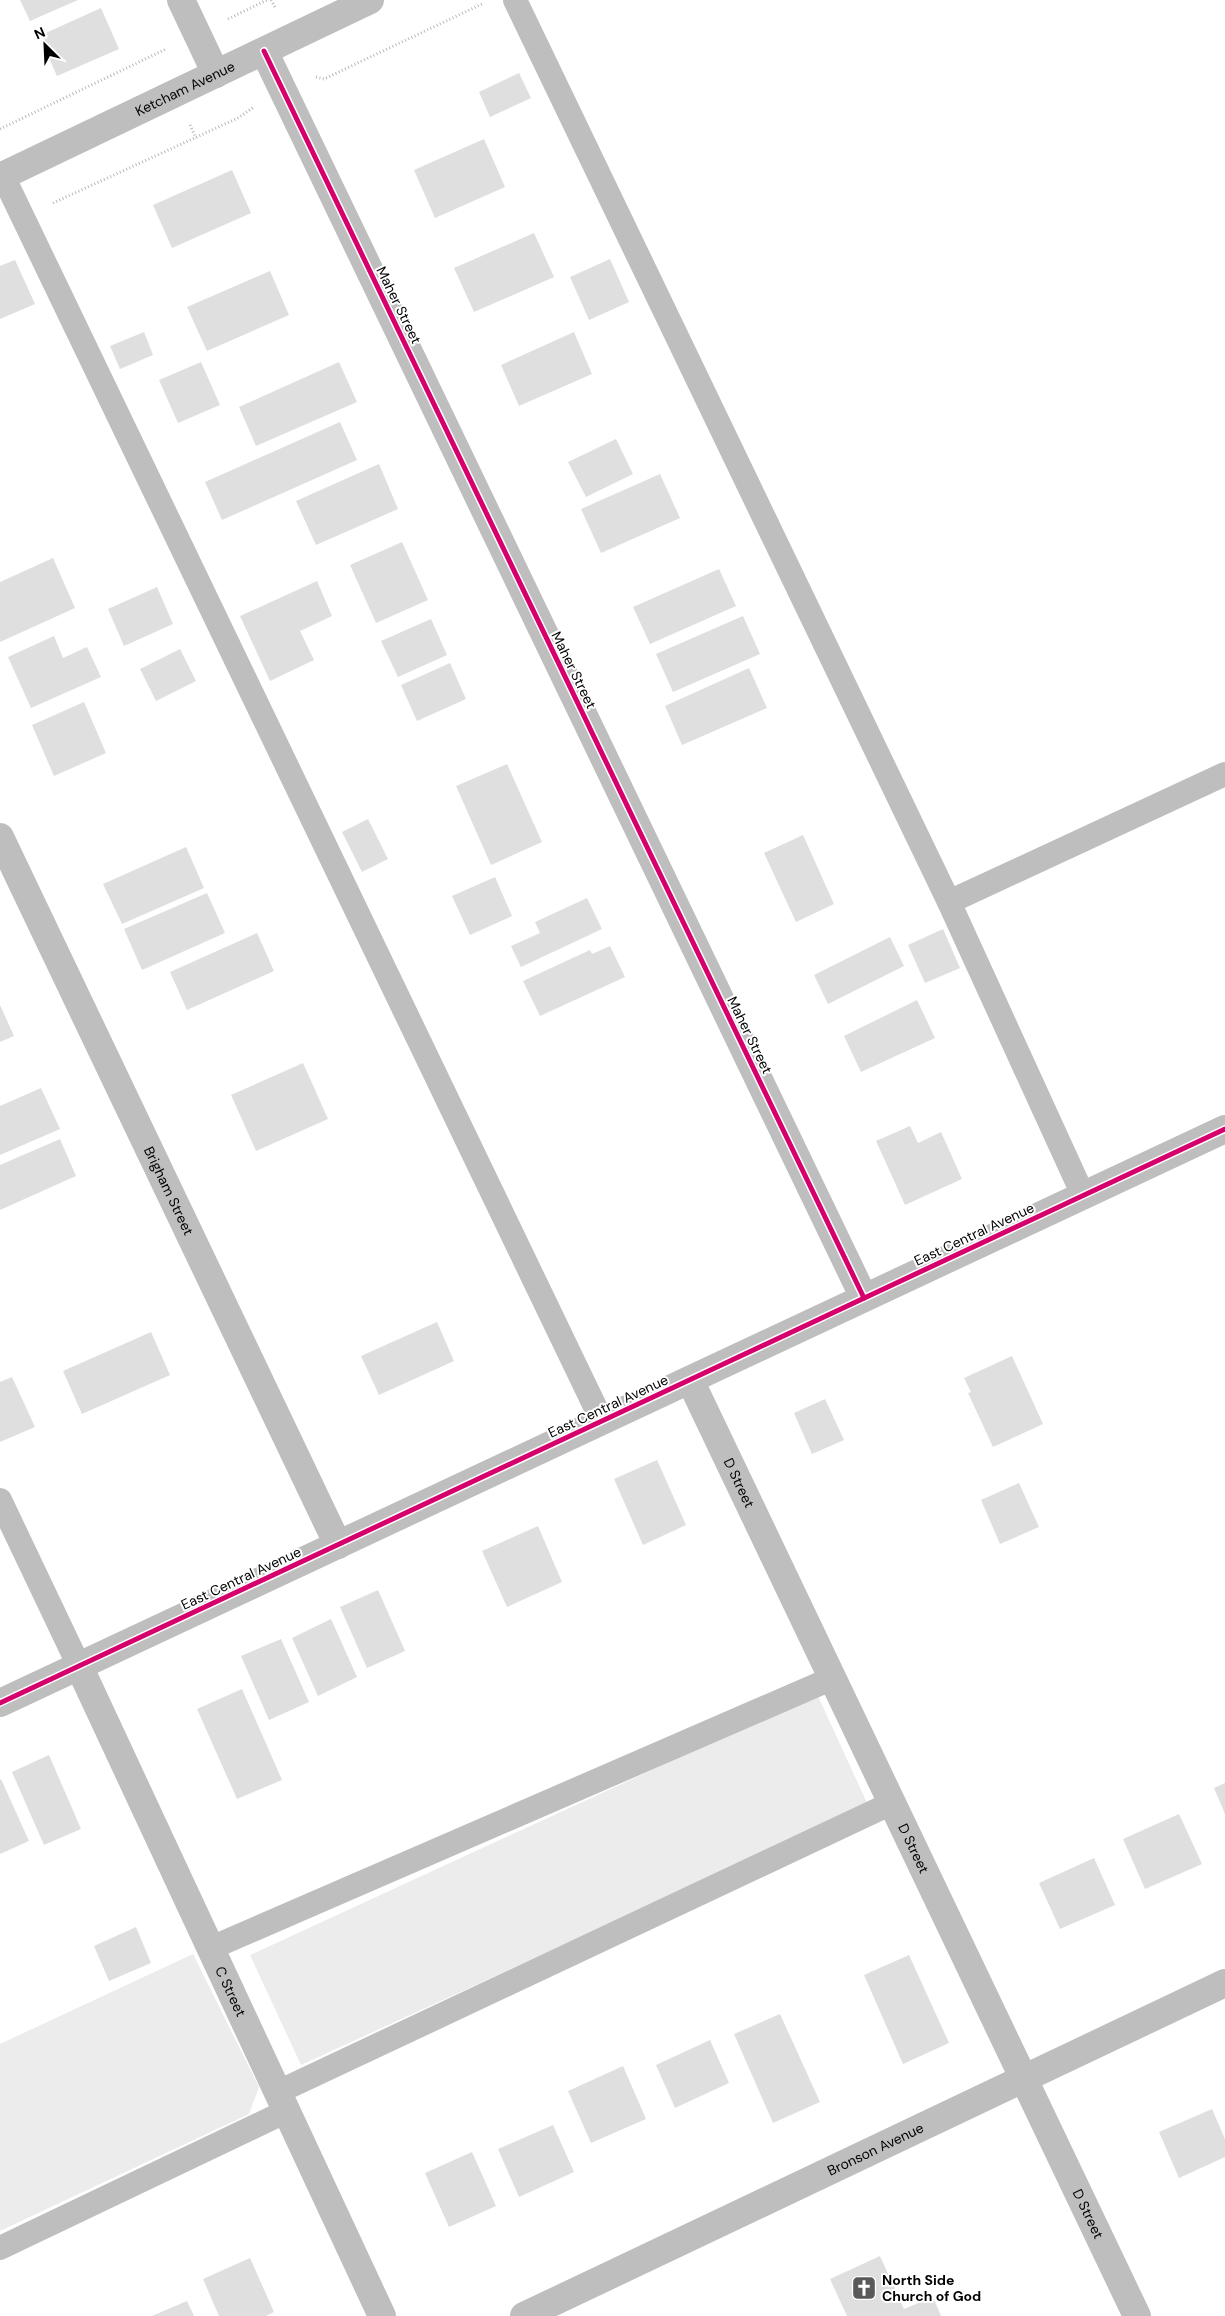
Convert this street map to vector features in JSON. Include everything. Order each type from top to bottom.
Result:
[{"type":"street","points":[[181,0],[216,74]]},
{"type":"street","name":"Ketcham Avenue","points":[[1,177],[370,0]]},
{"type":"street","name":"Maher Street","points":[[264,51],[864,1298]]},
{"type":"street","name":"Brigham Street","points":[[0,837],[338,1545]]},
{"type":"street","name":"East Central Avenue","points":[[0,1703],[1225,1129]]},
{"type":"street","name":"D Street","points":[[690,1380],[1137,2316]]},
{"type":"street","name":"C Street","points":[[79,1666],[382,2316]]},
{"type":"street","name":"Bronson Avenue","points":[[524,2316],[1225,1982]]},
{"type":"lane","points":[[515,0],[949,902],[1083,1195]]},
{"type":"lane","points":[[1,177],[23,217],[602,1421]]},
{"type":"lane","points":[[949,902],[1225,774]]},
{"type":"lane","points":[[0,1500],[79,1666]]},
{"type":"lane","points":[[211,1948],[833,1678]]},
{"type":"lane","points":[[0,2248],[282,2102],[892,1803]]},
{"type":"path","points":[[0,129],[267,0]]},
{"type":"path","points":[[271,0],[291,38]]},
{"type":"path","points":[[23,217],[238,118],[281,87],[310,75],[324,79],[490,0]]},
{"type":"shaded area","points":[[817,1694],[868,1805],[301,2065],[250,1955]]},
{"type":"shaded area","points":[[193,1954],[259,2087],[249,2114],[0,2231],[0,2044]]},
{"type":"building","points":[[20,0],[78,0],[30,21]]},
{"type":"building","points":[[101,8],[119,49],[57,76],[39,36]]},
{"type":"building","points":[[519,73],[531,98],[490,117],[479,92]]},
{"type":"building","points":[[484,139],[505,187],[435,218],[414,170]]},
{"type":"building","points":[[232,170],[251,213],[172,248],[153,205]]},
{"type":"building","points":[[534,233],[554,277],[474,312],[454,268]]},
{"type":"building","points":[[610,259],[629,302],[589,320],[570,277]]},
{"type":"building","points":[[15,260],[35,304],[0,319],[0,266]]},
{"type":"building","points":[[270,271],[289,315],[207,351],[187,307]]},
{"type":"building","points":[[144,332],[153,355],[120,369],[110,346]]},
{"type":"building","points":[[574,332],[592,374],[519,406],[501,365]]},
{"type":"building","points":[[201,362],[220,405],[178,423],[159,380]]},
{"type":"building","points":[[339,362],[357,402],[256,446],[239,407]]},
{"type":"building","points":[[340,422],[357,460],[222,520],[205,482]]},
{"type":"building","points":[[616,439],[633,474],[586,497],[568,462]]},
{"type":"building","points":[[379,464],[398,509],[316,545],[296,501]]},
{"type":"building","points":[[660,474],[680,518],[601,553],[581,509]]},
{"type":"building","points":[[402,542],[428,600],[376,623],[350,565]]},
{"type":"building","points":[[53,558],[75,608],[0,642],[0,582]]},
{"type":"building","points":[[719,569],[736,606],[650,644],[633,607]]},
{"type":"building","points":[[317,581],[332,616],[300,631],[314,660],[270,681],[240,616]]},
{"type":"building","points":[[157,587],[173,624],[124,646],[108,609]]},
{"type":"building","points":[[743,616],[760,654],[673,692],[656,654]]},
{"type":"building","points":[[431,619],[447,655],[398,677],[381,641]]},
{"type":"building","points":[[54,636],[63,658],[87,647],[101,677],[31,708],[8,657]]},
{"type":"building","points":[[180,649],[196,681],[156,701],[140,669]]},
{"type":"building","points":[[450,663],[466,699],[417,721],[401,685]]},
{"type":"building","points":[[749,668],[767,708],[682,745],[665,706]]},
{"type":"building","points":[[84,702],[106,753],[54,776],[32,725]]},
{"type":"building","points":[[507,764],[542,842],[491,865],[456,786]]},
{"type":"building","points":[[368,819],[388,859],[362,872],[342,832]]},
{"type":"building","points":[[803,835],[834,904],[796,922],[764,853]]},
{"type":"building","points":[[186,847],[204,888],[122,924],[103,884]]},
{"type":"building","points":[[495,877],[512,916],[470,935],[452,896]]},
{"type":"building","points":[[207,893],[225,933],[142,970],[124,929]]},
{"type":"building","points":[[587,898],[602,929],[521,967],[511,946],[540,933],[535,922]]},
{"type":"building","points":[[943,929],[960,968],[925,983],[908,945]]},
{"type":"building","points":[[257,933],[274,971],[187,1010],[170,972]]},
{"type":"building","points":[[890,937],[904,966],[828,1004],[814,975]]},
{"type":"building","points":[[610,946],[625,977],[540,1016],[523,981],[590,950],[592,954]]},
{"type":"building","points":[[917,1000],[935,1038],[861,1072],[844,1036]]},
{"type":"building","points":[[0,1005],[14,1036],[0,1042]]},
{"type":"building","points":[[303,1063],[328,1119],[256,1151],[231,1095]]},
{"type":"building","points":[[41,1088],[60,1129],[0,1155],[0,1106]]},
{"type":"building","points":[[910,1126],[918,1143],[941,1132],[962,1179],[905,1205],[876,1141]]},
{"type":"building","points":[[60,1139],[76,1176],[0,1210],[0,1165]]},
{"type":"building","points":[[437,1322],[454,1361],[379,1395],[361,1356]]},
{"type":"building","points":[[151,1332],[170,1375],[82,1414],[63,1371]]},
{"type":"building","points":[[1012,1356],[1043,1424],[993,1447],[968,1393],[971,1392],[964,1378]]},
{"type":"building","points":[[12,1377],[35,1427],[0,1442],[0,1382]]},
{"type":"building","points":[[825,1399],[844,1440],[812,1454],[794,1413]]},
{"type":"building","points":[[657,1460],[686,1525],[643,1545],[614,1479]]},
{"type":"building","points":[[1019,1483],[1039,1527],[1000,1544],[981,1500]]},
{"type":"building","points":[[538,1526],[562,1582],[507,1607],[482,1551]]},
{"type":"building","points":[[378,1590],[405,1651],[367,1668],[340,1607]]},
{"type":"building","points":[[331,1619],[357,1677],[318,1696],[292,1638]]},
{"type":"building","points":[[281,1639],[309,1702],[269,1720],[241,1656]]},
{"type":"building","points":[[242,1689],[282,1780],[237,1799],[197,1709]]},
{"type":"building","points":[[49,1755],[81,1829],[44,1845],[12,1772]]},
{"type":"building","points":[[0,1780],[29,1841],[0,1854]]},
{"type":"building","points":[[1225,1783],[1225,1814],[1214,1788]]},
{"type":"building","points":[[1179,1814],[1202,1864],[1145,1889],[1123,1839]]},
{"type":"building","points":[[1094,1858],[1115,1905],[1060,1929],[1039,1883]]},
{"type":"building","points":[[136,1927],[151,1963],[109,1981],[94,1946]]},
{"type":"building","points":[[909,1955],[949,2043],[903,2064],[864,1975]]},
{"type":"building","points":[[780,2014],[820,2102],[773,2123],[734,2034]]},
{"type":"building","points":[[710,2040],[729,2083],[675,2108],[656,2065]]},
{"type":"building","points":[[623,2066],[646,2119],[591,2143],[568,2091]]},
{"type":"building","points":[[1212,2109],[1225,2139],[1225,2157],[1179,2178],[1159,2132]]},
{"type":"building","points":[[553,2125],[574,2172],[519,2197],[498,2149]]},
{"type":"building","points":[[472,2152],[496,2206],[449,2227],[425,2173]]},
{"type":"building","name":"North Side Church of God","points":[[880,2256],[904,2309],[933,2297],[941,2316],[847,2316],[830,2279]]},
{"type":"building","points":[[250,2258],[274,2312],[266,2316],[219,2316],[203,2279]]},
{"type":"building","points":[[187,2301],[194,2316],[152,2316]]},
{"type":"cycle path","points":[[264,51],[864,1298]]},
{"type":"cycle path","points":[[0,1703],[1225,1129]]},
{"type":"place","name":"North Side Church of God","points":[[864,2288]]}]
